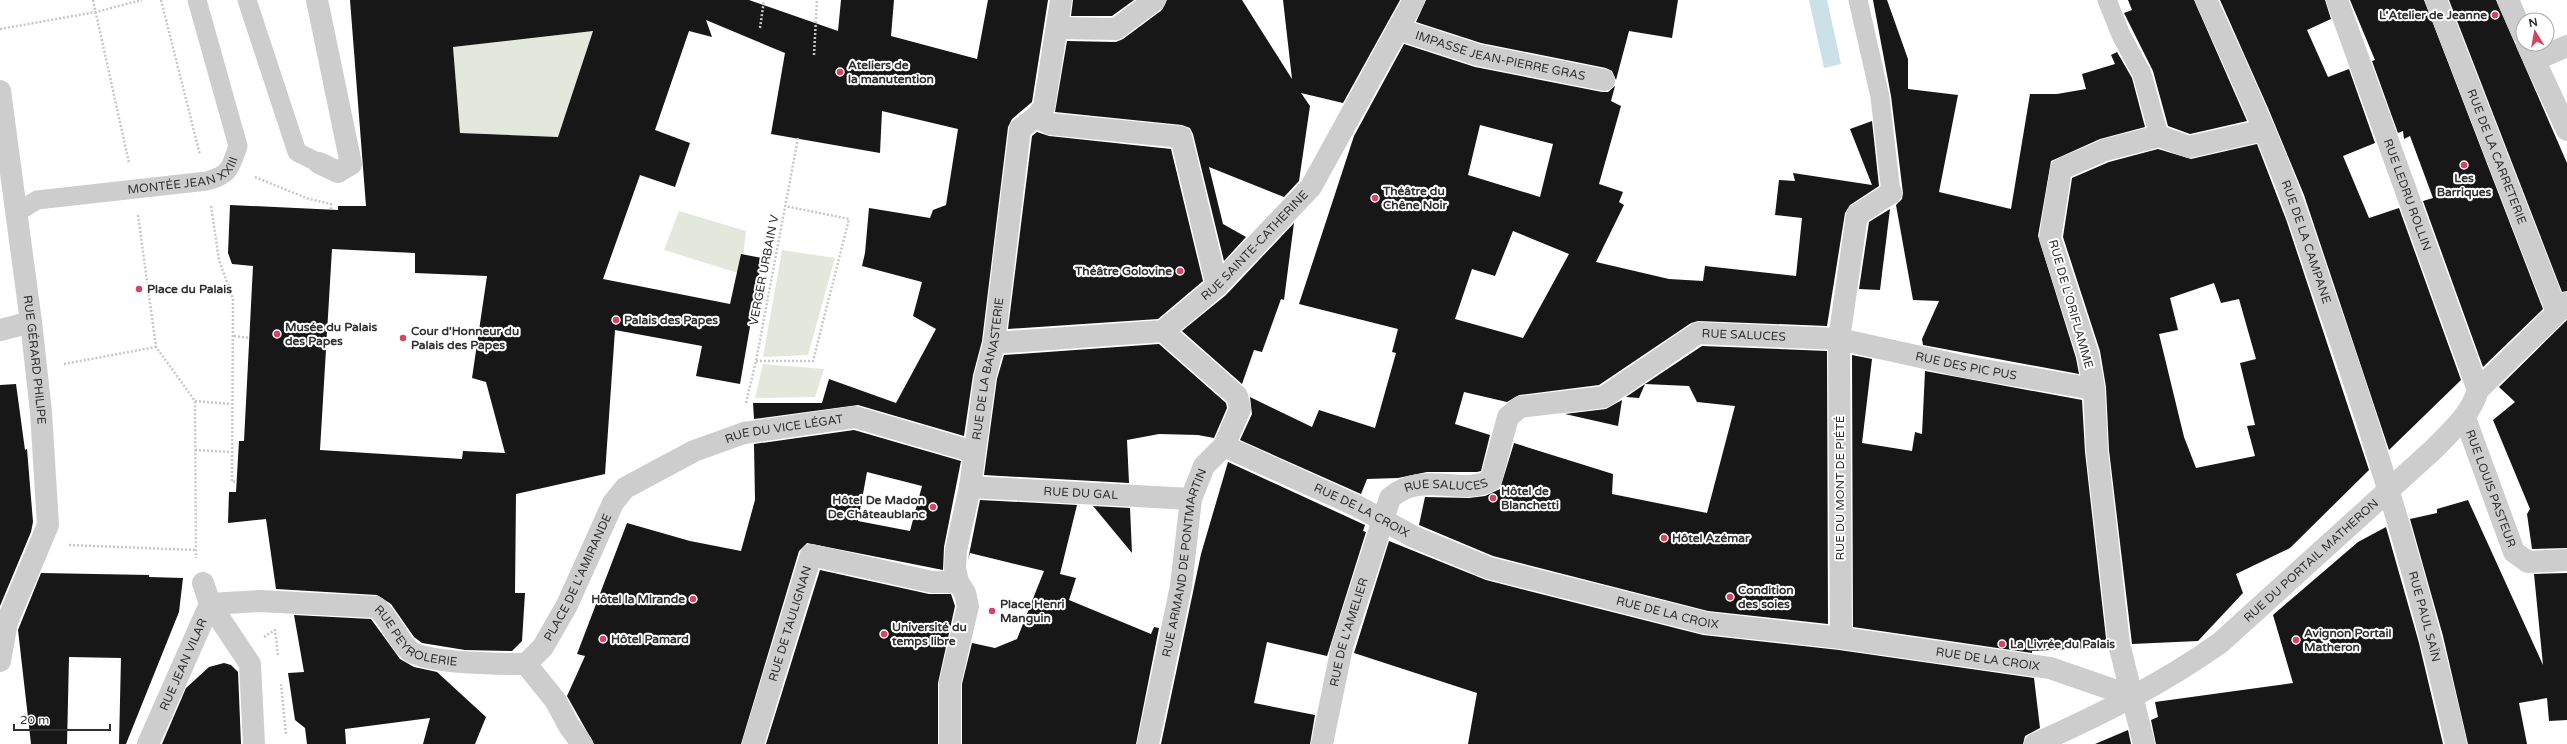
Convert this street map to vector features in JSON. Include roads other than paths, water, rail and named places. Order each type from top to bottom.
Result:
[{"type":"street","points":[[317,0],[351,164],[338,172],[319,163]]},
{"type":"street","name":"RUE DE LA BANASTERIE","points":[[950,744],[950,683],[968,606],[965,592],[958,582],[955,568],[956,550],[970,487],[985,377],[994,343],[1020,129],[1036,117],[1044,107],[1061,0]]},
{"type":"street","points":[[1057,28],[1116,29],[1155,0]]},
{"type":"street","name":"RUE SAINTE-CATHERINE","points":[[1164,331],[1217,286],[1311,187],[1414,0]]},
{"type":"street","name":"RUE DE LA CAMPANE","points":[[2206,0],[2264,130],[2305,236],[2389,489]]},
{"type":"street","name":"RUE LEDRU ROLLIN","points":[[2337,0],[2472,404]]},
{"type":"street","name":"RUE DE LA CARRETERIE","points":[[2436,0],[2562,308],[2472,404]]},
{"type":"street","points":[[2508,0],[2515,16]]},
{"type":"street","name":"IMPASSE JEAN-PIERRE GRAS","points":[[1398,29],[1478,55],[1604,80]]},
{"type":"street","points":[[2555,48],[2567,46]]},
{"type":"street","points":[[2531,52],[2567,130]]},
{"type":"street","name":"RUE GÉRARD PHILIPE","points":[[0,91],[31,322],[48,525],[7,622],[0,661]]},
{"type":"street","points":[[1036,117],[1050,124],[1181,137],[1217,286]]},
{"type":"street","points":[[2159,136],[2189,147],[2264,130]]},
{"type":"street","name":"RUE DE L'ORIFLAMME","points":[[2144,744],[2134,697],[2119,644],[2097,451],[2094,389],[2088,355],[2050,238],[2061,169],[2105,150],[2159,136]]},
{"type":"street","points":[[1839,338],[1857,215],[1891,193]]},
{"type":"street","points":[[0,330],[31,322]]},
{"type":"street","points":[[994,343],[1164,331]]},
{"type":"street","name":"RUE ARMAND DE PONTMARTIN","points":[[1148,744],[1181,586],[1191,499],[1204,466],[1224,446],[1240,409],[1240,402],[1237,396],[1164,331]]},
{"type":"street","name":"RUE SALUCES","points":[[1382,521],[1390,498],[1399,490],[1428,483],[1483,485],[1491,480],[1508,417],[1520,407],[1604,397],[1698,333],[1839,338]]},
{"type":"street","name":"RUE DES PIC PUS","points":[[1839,338],[1966,366],[2094,389]]},
{"type":"street","name":"RUE DU MONT DE PIÉTÉ","points":[[1839,338],[1841,638]]},
{"type":"street","name":"RUE DU PORTAIL MATHERON","points":[[2035,744],[2134,697],[2183,669],[2220,643],[2389,489],[2472,404]]},
{"type":"street","name":"RUE LOUIS PASTEUR","points":[[2472,404],[2514,552],[2528,562],[2567,560]]},
{"type":"street","name":"RUE DU VICE LÉGAT","points":[[625,488],[694,451],[744,433],[854,417],[974,452]]},
{"type":"street","name":"RUE DE LA CROIX","points":[[1224,446],[1357,506],[1382,521],[1414,537],[1489,568],[1706,623],[1841,638],[2050,668],[2134,697]]},
{"type":"street","name":"RUE DU GAL","points":[[970,487],[1191,499]]},
{"type":"street","name":"PLACE DE L'AMIRANDE","points":[[526,664],[543,648],[567,605],[613,503],[625,488]]},
{"type":"street","name":"RUE PAUL SAÏN","points":[[2389,489],[2440,674],[2456,744]]},
{"type":"street","name":"RUE DE L'AMELIER","points":[[1322,744],[1342,647],[1382,521]]},
{"type":"street","name":"RUE DE TAULIGNAN","points":[[753,744],[812,554],[932,582],[958,582]]},
{"type":"street","name":"RUE JEAN VILAR","points":[[148,744],[210,604],[202,583]]},
{"type":"street","name":"RUE PEYROLERIE","points":[[210,604],[259,601],[376,607],[386,614],[401,643],[410,652],[426,658],[526,664]]},
{"type":"street","points":[[210,604],[250,664],[254,744]]},
{"type":"street","points":[[526,664],[555,700],[569,726],[582,744]]},
{"type":"lane","name":"MONTÉE JEAN XXIII","points":[[16,213],[37,200],[206,181],[223,176],[230,166],[238,146],[197,0]]},
{"type":"lane","points":[[247,0],[297,152],[319,163]]},
{"type":"lane","points":[[1858,0],[1880,97],[1891,193]]},
{"type":"lane","points":[[2106,0],[2121,35],[2142,74],[2159,136]]},
{"type":"water","points":[[1809,0],[1827,0],[1841,64],[1824,68]]},
{"type":"place","name":"L'Atelier de Jeanne","points":[[2495,15]]},
{"type":"place","name":"Ateliers de la manutention","points":[[840,72]]},
{"type":"place","name":"Les Barriques","points":[[2464,165]]},
{"type":"place","name":"Théâtre du Chêne Noir","points":[[1375,198]]},
{"type":"place","name":"Théâtre Golovine","points":[[1180,271]]},
{"type":"place","name":"Place du Palais","points":[[139,289]]},
{"type":"place","name":"Palais des Papes","points":[[616,320]]},
{"type":"place","name":"Musée du Palais des Papes","points":[[277,334]]},
{"type":"place","name":"Cour d'Honneur du Palais des Papes","points":[[403,338]]},
{"type":"place","name":"Hôtel de Blanchetti","points":[[1493,498]]},
{"type":"place","name":"Hôtel De Madon De Châteaublanc","points":[[933,507]]},
{"type":"place","name":"Hôtel Azémar","points":[[1664,538]]},
{"type":"place","name":"Condition des soies","points":[[1730,597]]},
{"type":"place","name":"Hôtel la Mirande","points":[[693,599]]},
{"type":"place","name":"Place Henri Manguin","points":[[992,611]]},
{"type":"place","name":"Université du temps libre","points":[[884,634]]},
{"type":"place","name":"Hôtel Pamard","points":[[603,639]]},
{"type":"place","name":"Avignon Portail Matheron","points":[[2296,640]]},
{"type":"place","name":"La Livrée du Palais","points":[[2002,644]]}]
